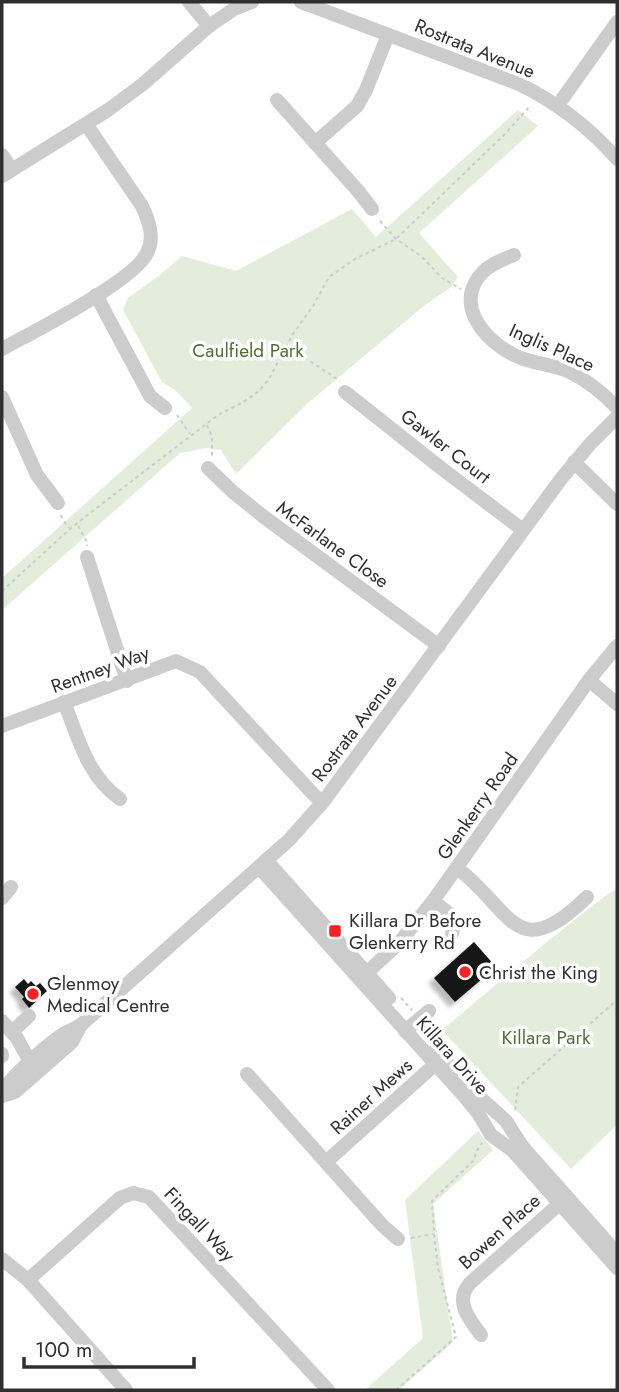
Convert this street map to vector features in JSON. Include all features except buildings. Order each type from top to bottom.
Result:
[{"type":"street","points":[[189,2],[209,26]]},
{"type":"street","points":[[2,155],[7,173],[108,110],[144,84],[209,26],[234,9],[252,2]]},
{"type":"street","name":"Rostrata Avenue","points":[[301,2],[540,94],[592,132],[617,159]]},
{"type":"street","points":[[558,105],[617,22]]},
{"type":"street","points":[[315,143],[357,106],[388,35]]},
{"type":"street","points":[[277,100],[372,209]]},
{"type":"street","points":[[2,349],[130,273],[148,253],[151,228],[142,206],[86,124]]},
{"type":"street","points":[[472,292],[486,269],[514,255]]},
{"type":"street","name":"Inglis Place","points":[[472,292],[471,312],[489,337],[502,349],[518,357],[559,368],[585,380],[617,408]]},
{"type":"street","points":[[96,295],[150,396],[164,408]]},
{"type":"street","name":"Gawler Court","points":[[345,392],[523,530]]},
{"type":"street","points":[[2,397],[37,475],[58,503]]},
{"type":"street","name":"Rostrata Avenue","points":[[2,1094],[6,1084],[39,1063],[65,1033],[81,1026],[289,841],[323,802],[574,462],[617,417]]},
{"type":"street","points":[[574,462],[617,504]]},
{"type":"street","name":"McFarlane Close","points":[[208,468],[264,517],[439,646]]},
{"type":"street","points":[[87,557],[127,681]]},
{"type":"street","name":"Glenkerry Road","points":[[363,976],[399,943],[433,901],[589,680],[617,646]]},
{"type":"street","name":"Rentney Way","points":[[2,726],[176,661],[200,672],[323,802]]},
{"type":"street","points":[[589,680],[617,704]]},
{"type":"street","points":[[64,702],[95,775],[107,790],[120,799]]},
{"type":"street","name":"Killara Drive","points":[[263,864],[439,1061],[491,1135],[512,1150],[563,1200],[616,1259]]},
{"type":"street","points":[[457,868],[476,884],[507,919],[522,928],[539,930],[554,925],[587,897]]},
{"type":"street","points":[[433,901],[451,915],[455,923],[452,933]]},
{"type":"street","points":[[409,1028],[429,1011]]},
{"type":"street","points":[[14,1035],[29,1016]]},
{"type":"street","points":[[2,1021],[39,1063]]},
{"type":"street","name":"Killara Drive","points":[[439,1061],[506,1121],[563,1200]]},
{"type":"street","name":"Rainer Mews","points":[[326,1162],[439,1061]]},
{"type":"street","name":"Rainer Mews","points":[[247,1074],[382,1225],[398,1239]]},
{"type":"street","name":"Fingall Way","points":[[28,1280],[120,1198],[133,1194],[149,1197],[328,1390]]},
{"type":"street","name":"Bowen Place","points":[[481,1335],[470,1321],[463,1304],[464,1293],[470,1283],[563,1200]]},
{"type":"street","points":[[2,1259],[28,1280],[126,1390]]},
{"type":"path","points":[[2,592],[70,529],[218,415],[259,391],[269,379],[293,334],[329,277],[355,259],[396,239],[504,135],[540,94]]},
{"type":"path","points":[[372,209],[396,239],[421,256],[442,278],[453,286],[472,292]]},
{"type":"path","points":[[287,346],[339,379],[345,392]]},
{"type":"path","points":[[164,408],[177,415],[191,435]]},
{"type":"path","points":[[206,424],[212,438],[213,455],[208,468]]},
{"type":"path","points":[[58,503],[63,520],[70,529]]},
{"type":"path","points":[[77,524],[87,542],[87,557]]},
{"type":"path","points":[[512,1115],[517,1105],[518,1087],[617,1000]]},
{"type":"path","points":[[396,1390],[456,1337],[438,1268],[432,1201],[474,1160],[483,1142]]},
{"type":"path","points":[[398,1239],[434,1234]]},
{"type":"green space","name":"Caulfield Park","points":[[518,110],[538,126],[419,233],[458,277],[451,287],[425,305],[308,403],[236,474],[221,450],[206,448],[180,453],[2,610],[2,578],[192,408],[175,390],[162,382],[123,310],[128,298],[182,256],[236,271],[352,209],[376,237]]},
{"type":"green space","name":"Killara Park","points":[[617,889],[617,1125],[571,1169],[442,1030],[548,941]]},
{"type":"green space","points":[[478,1131],[493,1150],[433,1204],[453,1342],[399,1390],[365,1390],[423,1338],[405,1200]]},
{"type":"place","name":"Killara Dr Before Glenkerry Rd","points":[[335,931]]},
{"type":"place","name":"Christ the King","points":[[465,972]]},
{"type":"place","name":"Glenmoy Medical Centre","points":[[33,994]]}]
